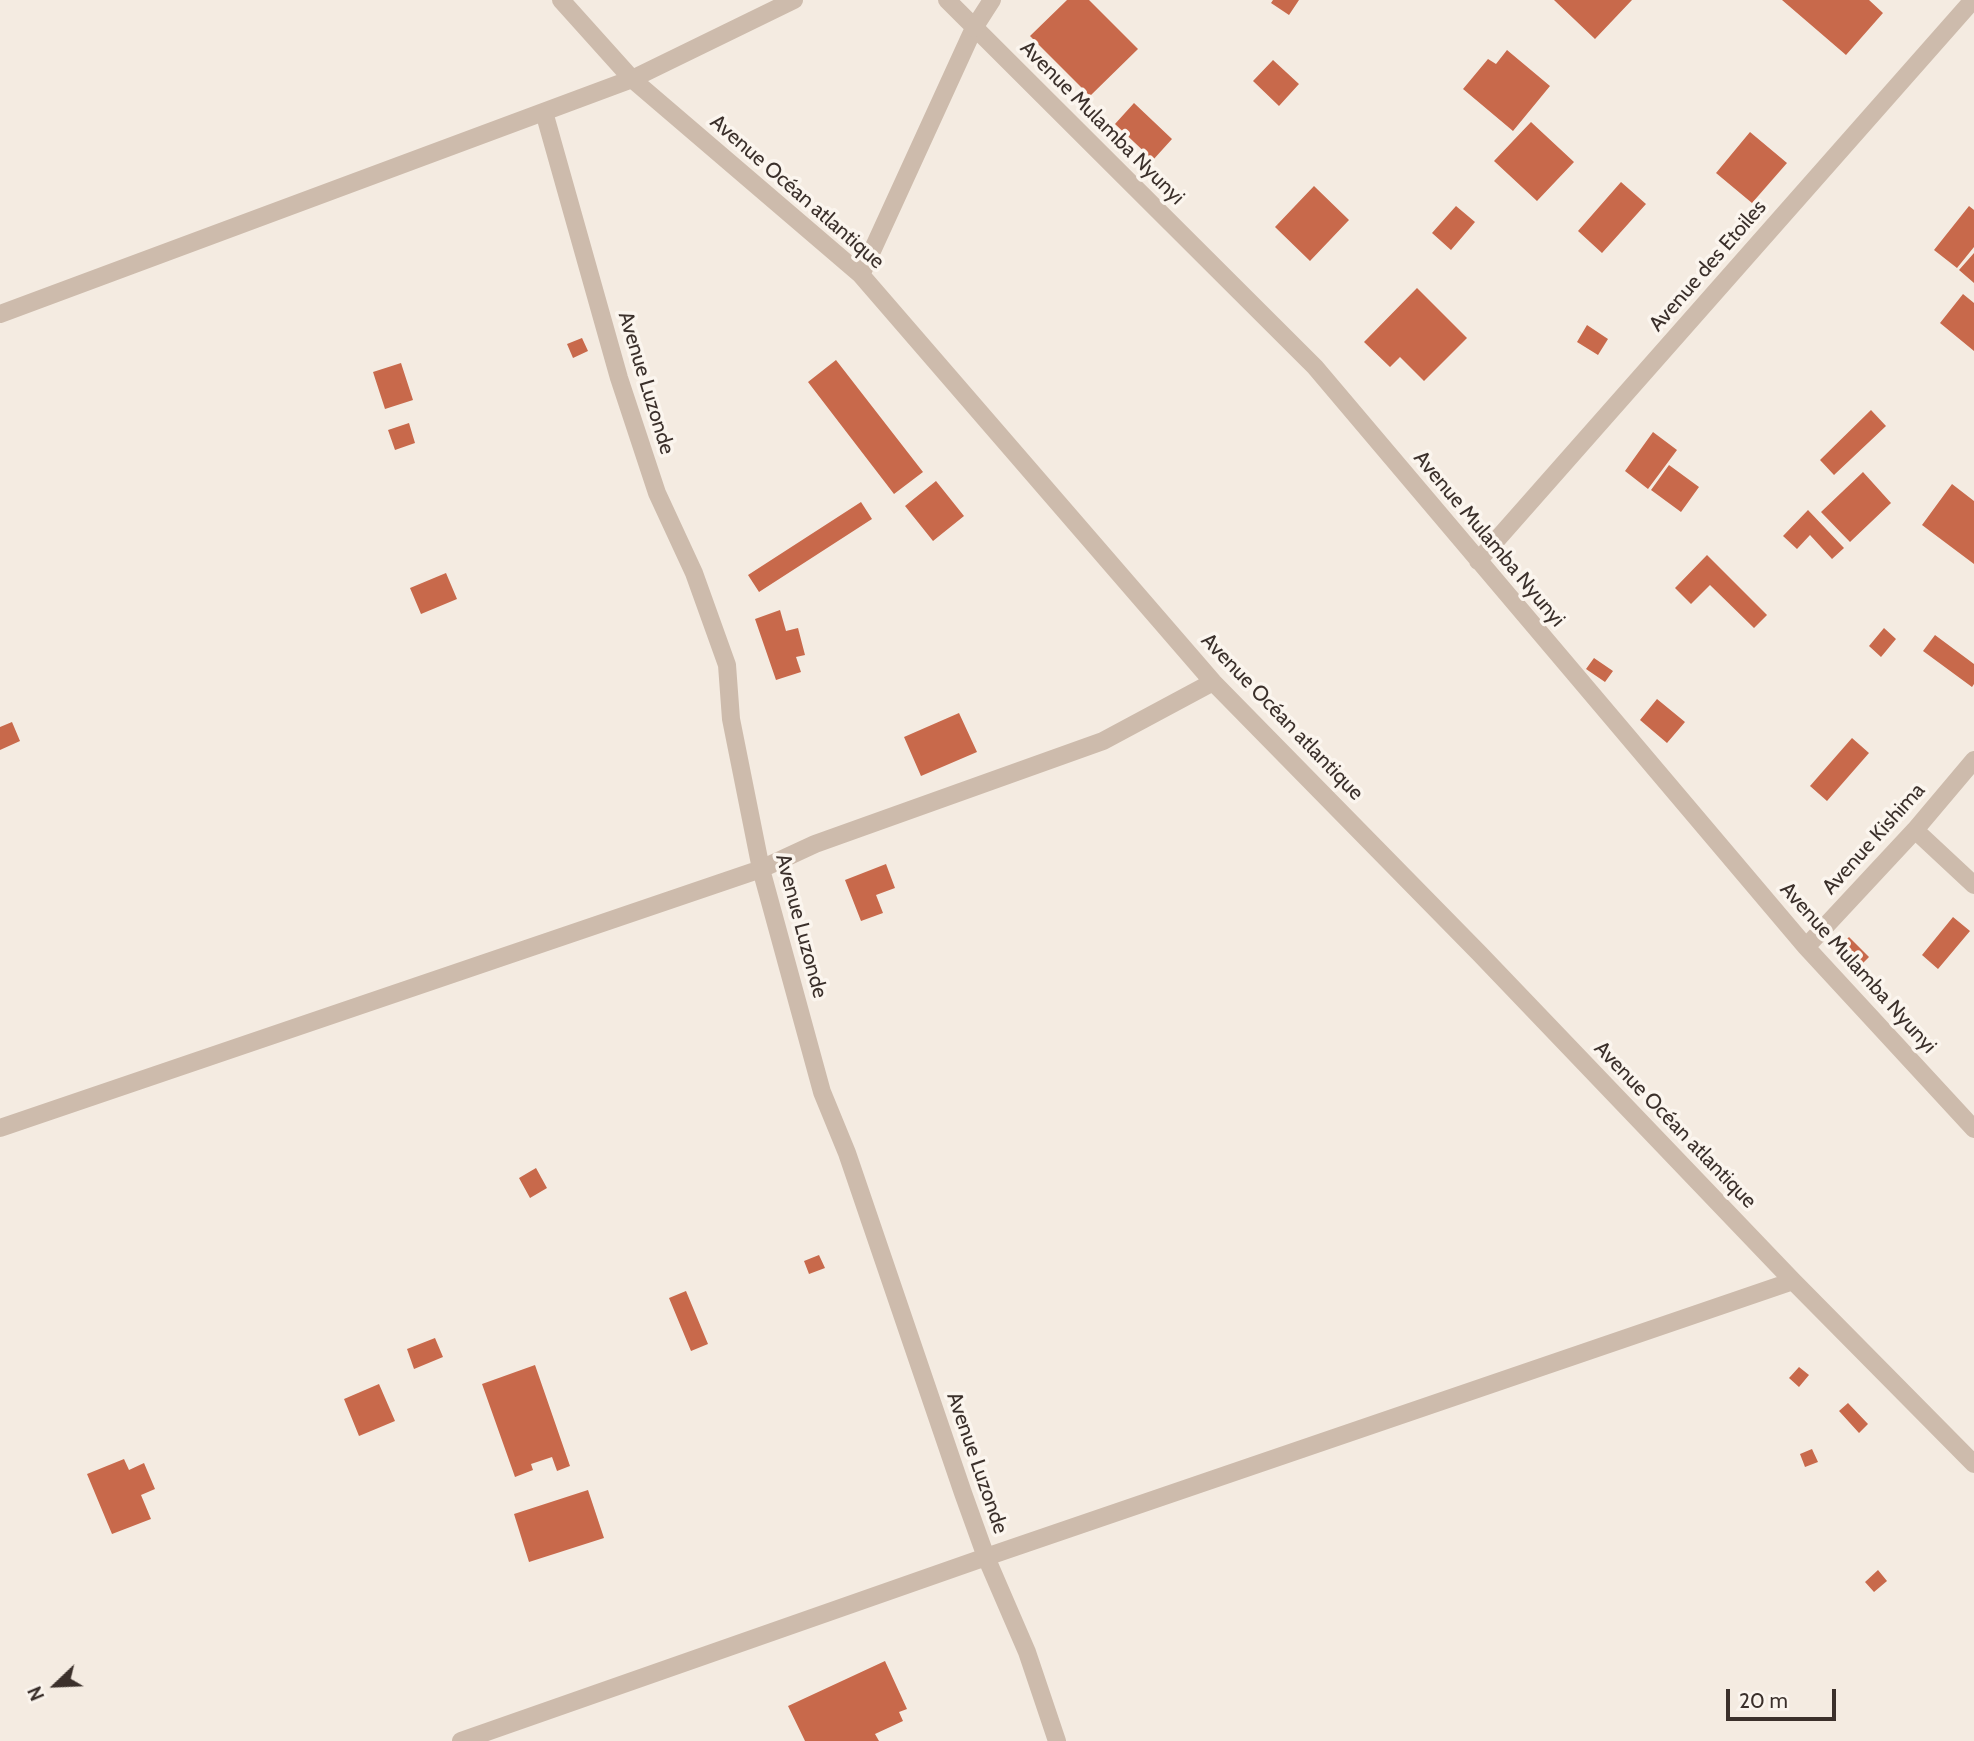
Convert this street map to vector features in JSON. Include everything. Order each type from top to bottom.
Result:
[{"type":"street","name":"Avenue Océan atlantique","points":[[561,0],[632,79],[861,275],[1213,682],[1974,1464]]},
{"type":"street","points":[[0,314],[632,79],[794,0]]},
{"type":"street","name":"Avenue Mulamba Nyunyi","points":[[947,0],[1315,367],[1806,947],[1974,1129]]},
{"type":"street","points":[[861,275],[974,28],[992,0]]},
{"type":"street","name":"Avenue des Etoiles","points":[[1478,562],[1973,0]]},
{"type":"street","name":"Avenue Luzonde","points":[[544,112],[623,391],[657,493],[694,573],[727,665],[731,719],[761,869],[822,1092],[847,1153],[986,1557],[1027,1652],[1057,1741]]},
{"type":"street","points":[[0,1128],[761,869],[814,844],[1103,741],[1213,682]]},
{"type":"street","name":"Avenue Kishima","points":[[1806,947],[1915,830],[1974,760]]},
{"type":"street","points":[[1915,830],[1974,885]]},
{"type":"street","points":[[461,1741],[986,1557],[1793,1281]]},
{"type":"building","points":[[1067,0],[1089,0],[1138,49],[1090,96],[1030,36]]},
{"type":"building","points":[[1273,0],[1299,0],[1289,15],[1271,3]]},
{"type":"building","points":[[1554,0],[1632,0],[1595,39]]},
{"type":"building","points":[[1782,0],[1869,0],[1883,13],[1846,55]]},
{"type":"building","points":[[1507,50],[1550,86],[1513,131],[1463,89],[1488,59],[1496,64]]},
{"type":"building","points":[[1273,60],[1299,84],[1279,106],[1253,81]]},
{"type":"building","points":[[1134,103],[1172,139],[1153,160],[1115,124]]},
{"type":"building","points":[[1531,122],[1574,162],[1537,201],[1494,161]]},
{"type":"building","points":[[1750,132],[1787,163],[1752,203],[1716,173]]},
{"type":"building","points":[[1621,182],[1646,204],[1602,253],[1578,231]]},
{"type":"building","points":[[1314,186],[1349,220],[1310,261],[1275,227]]},
{"type":"building","points":[[1456,206],[1475,222],[1451,250],[1432,233]]},
{"type":"building","points":[[1969,206],[1974,210],[1974,247],[1957,268],[1934,250]]},
{"type":"building","points":[[1974,253],[1974,283],[1959,270]]},
{"type":"building","points":[[1417,288],[1467,338],[1424,381],[1400,357],[1390,367],[1364,342]]},
{"type":"building","points":[[1963,294],[1974,303],[1974,351],[1940,323]]},
{"type":"building","points":[[1587,325],[1608,339],[1598,355],[1577,342]]},
{"type":"building","points":[[582,338],[588,351],[573,358],[567,344]]},
{"type":"building","points":[[836,360],[923,472],[894,494],[808,382]]},
{"type":"building","points":[[401,363],[413,400],[385,409],[373,372]]},
{"type":"building","points":[[1871,410],[1886,426],[1834,475],[1820,460]]},
{"type":"building","points":[[409,423],[415,443],[395,450],[388,430]]},
{"type":"building","points":[[1653,432],[1677,450],[1648,489],[1625,471]]},
{"type":"building","points":[[1669,465],[1699,487],[1681,512],[1651,490]]},
{"type":"building","points":[[1863,472],[1891,503],[1850,542],[1821,512]]},
{"type":"building","points":[[936,481],[964,516],[933,541],[905,506]]},
{"type":"building","points":[[1952,484],[1974,501],[1974,564],[1922,525]]},
{"type":"building","points":[[861,502],[872,519],[759,592],[748,575]]},
{"type":"building","points":[[1808,510],[1844,548],[1832,559],[1810,535],[1797,549],[1783,536]]},
{"type":"building","points":[[1707,555],[1767,615],[1754,628],[1710,585],[1691,604],[1675,588]]},
{"type":"building","points":[[446,573],[457,599],[421,614],[410,588]]},
{"type":"building","points":[[780,610],[786,631],[798,628],[805,655],[796,657],[801,672],[776,680],[755,619]]},
{"type":"building","points":[[1884,628],[1896,639],[1881,657],[1869,646]]},
{"type":"building","points":[[1935,635],[1974,664],[1972,687],[1923,651]]},
{"type":"building","points":[[1594,658],[1613,671],[1605,682],[1586,669]]},
{"type":"building","points":[[1657,699],[1685,722],[1667,743],[1640,720]]},
{"type":"building","points":[[959,713],[977,752],[921,776],[904,737]]},
{"type":"building","points":[[12,722],[20,741],[0,750],[0,727]]},
{"type":"building","points":[[1852,738],[1869,753],[1827,801],[1810,786]]},
{"type":"building","points":[[886,864],[895,888],[876,895],[883,913],[861,921],[845,880]]},
{"type":"building","points":[[1953,917],[1970,931],[1938,969],[1922,955]]},
{"type":"building","points":[[1849,937],[1869,957],[1857,969],[1837,949]]},
{"type":"building","points":[[536,1168],[547,1188],[530,1198],[519,1178]]},
{"type":"building","points":[[819,1255],[825,1268],[809,1274],[804,1261]]},
{"type":"building","points":[[686,1291],[708,1344],[691,1351],[669,1298]]},
{"type":"building","points":[[435,1338],[443,1357],[414,1369],[407,1349]]},
{"type":"building","points":[[535,1365],[570,1466],[557,1471],[552,1457],[531,1464],[533,1470],[515,1477],[482,1384]]},
{"type":"building","points":[[1799,1367],[1809,1375],[1799,1387],[1789,1378]]},
{"type":"building","points":[[379,1384],[395,1421],[359,1436],[344,1399]]},
{"type":"building","points":[[1848,1403],[1868,1424],[1859,1433],[1839,1411]]},
{"type":"building","points":[[1812,1449],[1818,1462],[1805,1467],[1800,1454]]},
{"type":"building","points":[[124,1459],[129,1470],[144,1463],[155,1489],[141,1495],[151,1519],[112,1534],[87,1474]]},
{"type":"building","points":[[588,1490],[604,1538],[529,1562],[514,1514]]},
{"type":"building","points":[[1878,1570],[1887,1581],[1874,1592],[1865,1582]]},
{"type":"building","points":[[885,1661],[907,1709],[899,1712],[903,1721],[875,1734],[879,1741],[805,1741],[788,1706]]}]
